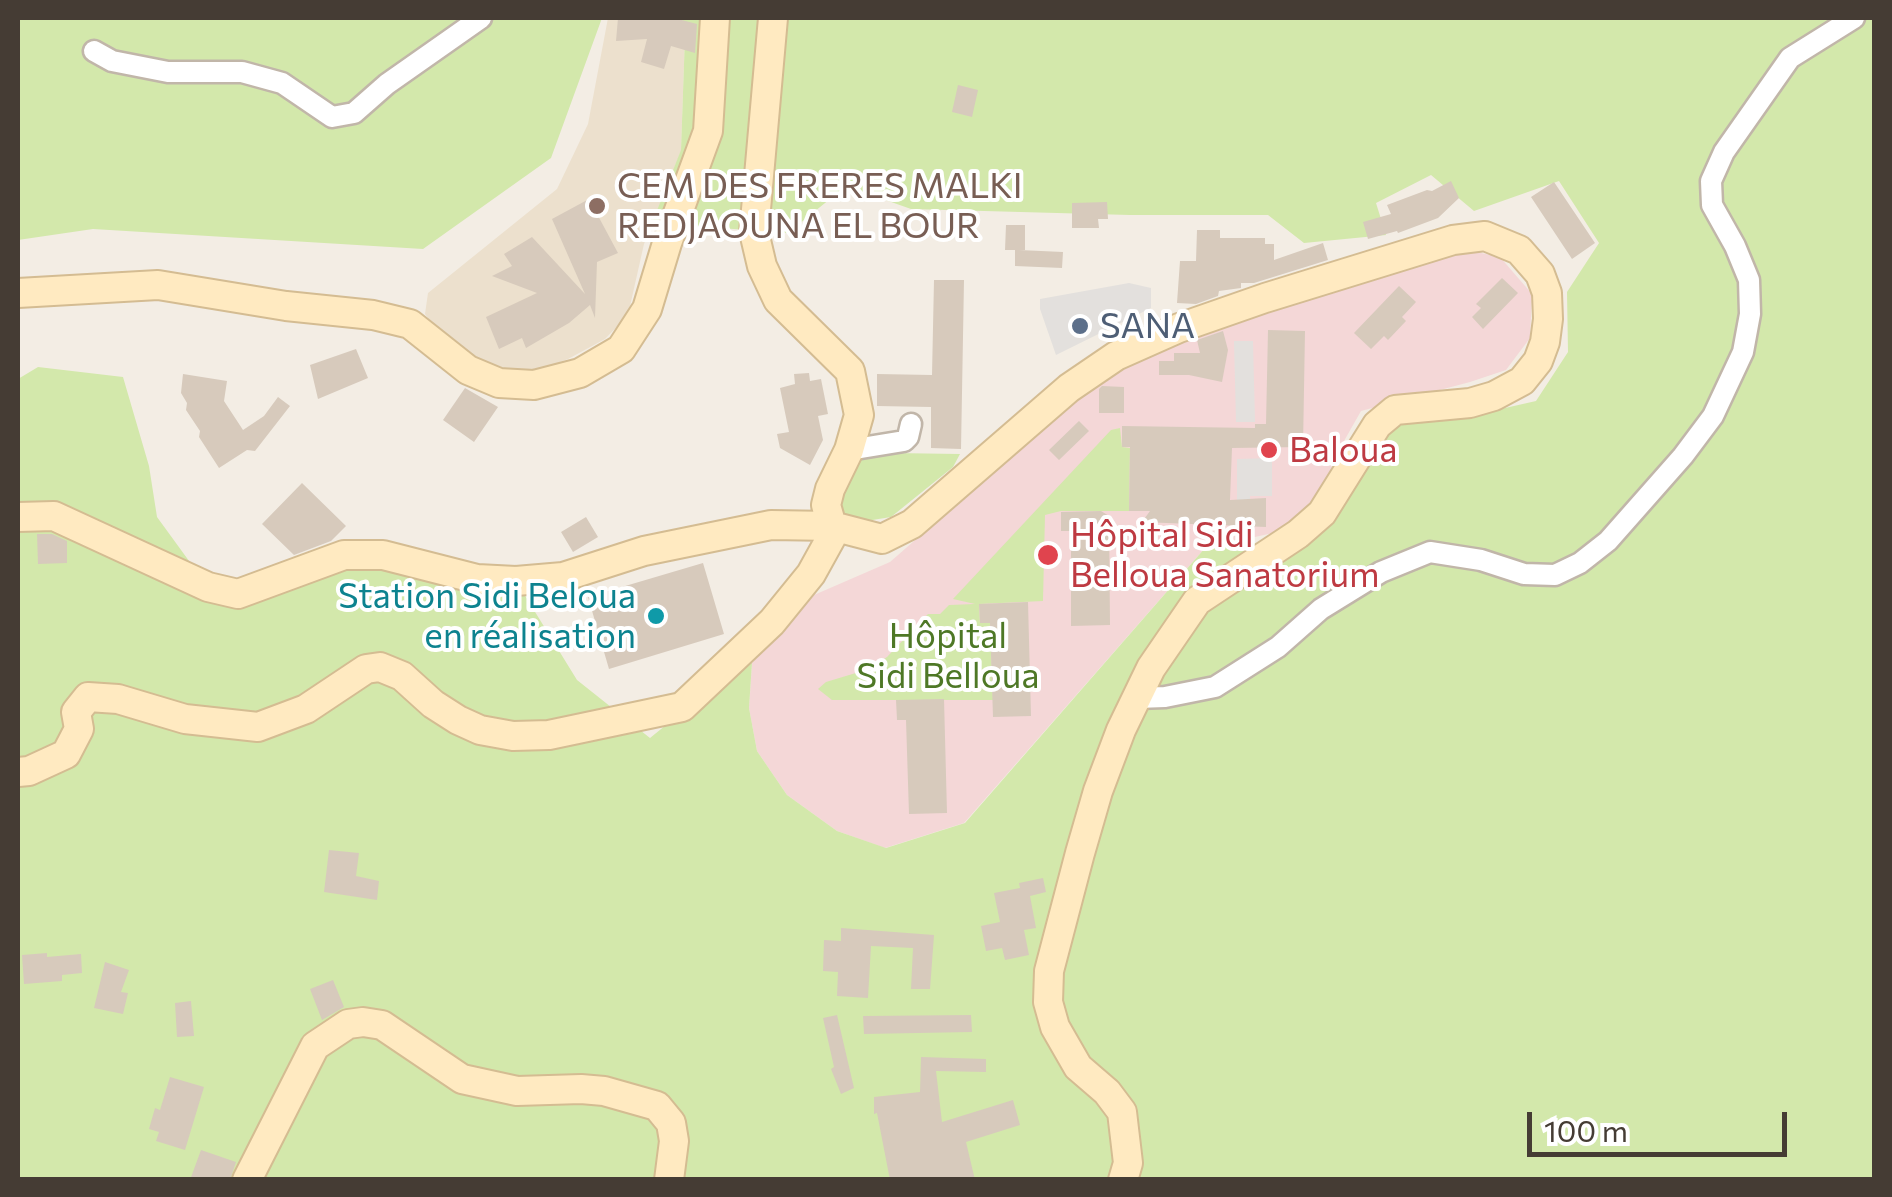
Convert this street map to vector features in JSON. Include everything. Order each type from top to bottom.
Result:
[{"type":"street","points":[[94,51],[112,60],[168,72],[242,72],[282,83],[332,118],[354,113],[387,84],[481,18]]},
{"type":"street","points":[[18,293],[158,286],[373,315],[410,324],[468,370],[499,383],[534,385],[580,373],[621,348],[647,309],[708,131],[715,18]]},
{"type":"street","points":[[18,772],[29,772],[66,754],[79,730],[76,712],[88,697],[118,699],[185,719],[258,726],[306,708],[366,669],[380,667],[402,676],[433,704],[480,730],[513,736],[550,735],[682,707],[772,622],[811,574],[834,527],[826,505],[830,488],[850,450],[859,415],[850,371],[778,300],[762,266],[754,232],[773,18]]},
{"type":"street","points":[[1136,698],[1166,697],[1215,687],[1278,647],[1321,609],[1381,572],[1430,552],[1481,560],[1524,574],[1555,575],[1580,564],[1608,541],[1683,456],[1712,416],[1742,352],[1750,314],[1749,280],[1712,205],[1712,181],[1724,152],[1790,58],[1854,18]]},
{"type":"street","points":[[18,516],[54,516],[208,587],[238,594],[344,556],[384,555],[477,579],[516,581],[563,577],[644,551],[771,526],[834,527],[882,538],[896,534],[1069,388],[1116,356],[1179,328],[1453,240],[1485,236],[1519,250],[1540,274],[1548,319],[1538,361],[1522,381],[1494,396],[1470,402],[1395,410],[1377,425],[1322,513],[1298,534],[1197,602],[1136,698],[1098,791],[1048,986],[1055,1028],[1078,1067],[1107,1092],[1122,1112],[1128,1163],[1123,1180]]},
{"type":"street","points":[[850,450],[904,441],[911,424]]},
{"type":"street","points":[[248,1180],[315,1046],[348,1024],[364,1022],[382,1025],[462,1079],[517,1091],[581,1088],[657,1106],[672,1122],[669,1180]]},
{"type":"shaded area","name":"CEM DES FRERES MALKI REDJAOUNA EL BOUR","points":[[608,18],[682,18],[685,35],[681,151],[644,244],[628,315],[605,339],[568,359],[544,368],[506,371],[465,354],[434,326],[425,314],[428,293],[557,189],[588,124]]},
{"type":"shaded area","name":"Hôpital Sidi Belloua Sanatorium","points":[[1467,250],[1500,257],[1532,294],[1530,338],[1506,370],[1361,411],[1331,464],[1334,477],[1291,529],[1205,548],[964,823],[885,848],[837,831],[787,795],[757,751],[749,708],[752,663],[814,595],[890,562],[1119,362]]},
{"type":"shaded area","name":"SANA","points":[[1129,283],[1151,288],[1151,308],[1056,355],[1040,299]]},
{"type":"shaded area","points":[[1234,341],[1253,341],[1255,422],[1236,422]]},
{"type":"shaded area","points":[[1272,458],[1272,496],[1250,496],[1250,510],[1237,510],[1237,459]]},
{"type":"green space","points":[[18,18],[602,18],[551,158],[423,249],[93,229],[18,240]]},
{"type":"green space","points":[[682,18],[1874,18],[1874,1179],[18,1179],[18,379],[38,367],[123,377],[149,466],[157,517],[208,587],[345,555],[516,581],[577,680],[650,738],[740,665],[752,663],[749,708],[757,751],[787,795],[837,831],[886,848],[965,823],[1205,548],[1313,538],[1396,416],[1461,418],[1536,401],[1568,352],[1567,292],[1599,243],[1559,181],[1474,211],[1431,175],[1376,203],[1386,235],[1304,243],[1268,215],[911,209],[846,186],[788,233],[652,223],[681,150],[685,35]]},
{"type":"green space","name":"Hôpital Sidi Belloua","points":[[1120,428],[1122,447],[1130,448],[1129,511],[1061,511],[1045,515],[1043,601],[979,604],[980,623],[990,623],[993,700],[832,700],[818,689],[826,682],[869,669],[887,657],[928,614],[940,614],[949,605],[975,604],[953,599],[1111,430]]},
{"type":"green space","points":[[960,454],[953,467],[891,517],[848,520],[841,511],[840,499],[854,455]]},
{"type":"building","points":[[618,18],[674,18],[697,24],[695,53],[671,46],[664,69],[641,62],[647,39],[616,41]]},
{"type":"building","points":[[958,85],[978,90],[972,117],[952,112]]},
{"type":"building","points":[[1451,181],[1459,198],[1438,218],[1368,239],[1363,222],[1391,214],[1387,205]]},
{"type":"building","points":[[1554,182],[1595,243],[1572,259],[1531,197]]},
{"type":"building","points":[[589,199],[618,253],[597,262],[595,318],[590,305],[569,323],[526,348],[522,338],[499,349],[486,317],[537,293],[492,276],[512,266],[504,254],[532,237],[585,294],[552,219]]},
{"type":"building","points":[[1107,202],[1108,219],[1098,219],[1099,228],[1072,228],[1072,203]]},
{"type":"building","points":[[1006,225],[1025,225],[1025,250],[1019,250],[1063,252],[1062,268],[1015,266],[1015,250],[1005,250]]},
{"type":"building","points":[[1197,230],[1220,230],[1220,238],[1265,238],[1265,244],[1274,244],[1274,260],[1323,243],[1328,260],[1254,283],[1241,283],[1241,288],[1219,291],[1218,296],[1196,304],[1177,303],[1180,261],[1196,261]]},
{"type":"building","points":[[1502,278],[1518,293],[1483,329],[1472,317],[1481,308],[1476,304]]},
{"type":"building","points":[[934,280],[964,280],[961,449],[931,448],[931,407],[877,406],[877,374],[932,375]]},
{"type":"building","points":[[1399,286],[1416,302],[1402,317],[1406,321],[1388,340],[1384,336],[1371,349],[1354,333]]},
{"type":"building","points":[[1268,330],[1305,331],[1303,447],[1232,448],[1230,500],[1266,498],[1266,527],[1142,522],[1150,511],[1129,511],[1130,447],[1122,447],[1122,426],[1255,428],[1255,424],[1266,424]]},
{"type":"building","points":[[1223,331],[1228,350],[1222,382],[1189,375],[1159,375],[1159,361],[1174,361],[1174,353],[1200,353],[1197,340]]},
{"type":"building","points":[[356,349],[368,378],[318,399],[310,365]]},
{"type":"building","points":[[809,373],[810,381],[821,379],[828,414],[818,416],[823,440],[810,465],[780,448],[777,434],[789,432],[780,388],[795,384],[794,374]]},
{"type":"building","points":[[183,374],[227,381],[224,401],[243,430],[264,416],[278,397],[290,406],[255,451],[247,450],[219,468],[186,410],[181,393]]},
{"type":"building","points":[[1102,386],[1124,387],[1124,413],[1099,413]]},
{"type":"building","points":[[465,388],[498,407],[474,442],[443,420]]},
{"type":"building","points":[[1079,421],[1089,431],[1059,460],[1049,450]]},
{"type":"building","points":[[302,483],[346,526],[331,541],[294,555],[262,524]]},
{"type":"building","points":[[1101,511],[1109,516],[1110,625],[1071,626],[1071,531],[1061,531],[1061,512]]},
{"type":"building","points":[[586,517],[598,537],[573,552],[561,532]]},
{"type":"building","points":[[37,534],[52,534],[67,541],[67,563],[38,564]]},
{"type":"building","name":"Station Sidi Beloua en réalisation","points":[[703,563],[724,634],[609,669],[588,597]]},
{"type":"building","points":[[1028,602],[1031,716],[993,717],[990,623],[980,623],[979,604]]},
{"type":"building","points":[[944,699],[947,813],[909,814],[906,720],[897,720],[896,700]]},
{"type":"building","points":[[329,850],[359,853],[356,876],[379,881],[377,900],[324,892]]},
{"type":"building","points":[[1043,878],[1046,892],[1030,896],[1036,928],[1024,930],[1029,955],[1005,960],[1002,948],[986,951],[981,926],[1000,922],[994,893]]},
{"type":"building","points":[[841,928],[934,935],[930,989],[911,989],[913,948],[871,946],[868,998],[837,996],[838,972],[823,971],[824,940],[841,941]]},
{"type":"building","points":[[47,953],[47,957],[81,954],[82,973],[62,975],[62,981],[24,984],[22,955]]},
{"type":"building","points":[[105,962],[129,970],[121,992],[128,993],[123,1014],[94,1008]]},
{"type":"building","points":[[333,980],[344,1007],[322,1020],[310,989]]},
{"type":"building","points":[[191,1001],[194,1036],[177,1037],[175,1003]]},
{"type":"building","points":[[837,1015],[854,1088],[841,1094],[831,1069],[834,1067],[823,1018]]},
{"type":"building","points":[[971,1015],[972,1032],[864,1034],[863,1016]]},
{"type":"building","points":[[921,1057],[986,1059],[986,1072],[936,1071],[942,1122],[1013,1100],[1020,1125],[966,1142],[975,1180],[890,1180],[877,1113],[874,1114],[874,1097],[920,1092]]},
{"type":"building","points":[[170,1077],[204,1087],[185,1150],[156,1141],[159,1132],[149,1129],[155,1108],[160,1110]]},
{"type":"building","points":[[201,1150],[236,1162],[230,1180],[190,1180]]},
{"type":"place","name":"CEM DES FRERES MALKI REDJAOUNA EL BOUR","points":[[597,206]]},
{"type":"place","name":"SANA","points":[[1080,326]]},
{"type":"place","name":"Baloua","points":[[1269,450]]},
{"type":"place","name":"Hôpital Sidi Belloua Sanatorium","points":[[1048,555]]},
{"type":"place","name":"Station Sidi Beloua en réalisation","points":[[656,616]]}]
